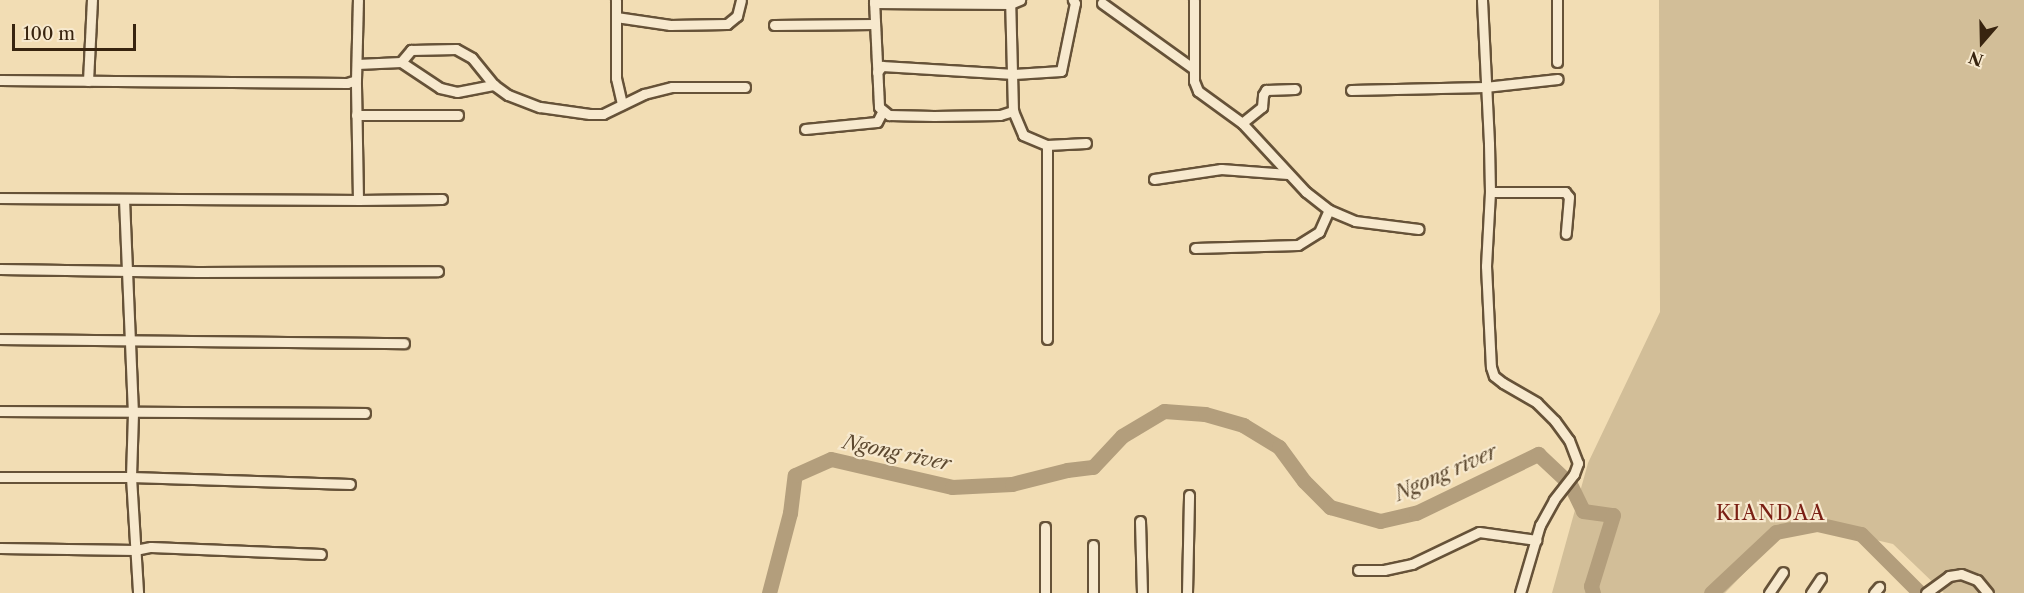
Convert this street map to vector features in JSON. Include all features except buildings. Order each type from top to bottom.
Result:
[{"type":"street","points":[[88,81],[92,0]]},
{"type":"street","points":[[357,200],[358,0]]},
{"type":"street","points":[[608,0],[616,0],[616,78],[621,104]]},
{"type":"street","points":[[616,17],[670,25],[727,24],[737,16],[741,0]]},
{"type":"street","points":[[1014,111],[1000,115],[934,116],[889,115],[882,112],[879,107],[874,1],[1010,2],[1020,0]]},
{"type":"street","points":[[877,72],[882,66],[1014,74],[1061,71],[1075,3],[1072,0]]},
{"type":"street","points":[[1194,0],[1194,69],[1195,87],[1198,92],[1242,123],[1288,174],[1329,210],[1354,221],[1418,229]]},
{"type":"street","points":[[1482,0],[1490,192],[1486,266],[1491,367],[1494,376],[1537,403],[1555,421],[1576,455],[1578,463],[1574,474],[1554,500],[1540,525],[1520,593]]},
{"type":"street","points":[[1557,0],[1557,62]]},
{"type":"street","points":[[1010,2],[1014,111],[1023,135],[1047,145],[1086,142]]},
{"type":"street","points":[[1102,3],[1194,69]]},
{"type":"street","points":[[774,25],[874,24]]},
{"type":"street","points":[[401,62],[411,50],[456,49],[472,58],[494,85],[508,95],[540,107],[580,113],[603,114],[644,94],[672,87],[745,87]]},
{"type":"street","points":[[357,64],[401,62],[434,84],[457,92],[494,85]]},
{"type":"street","points":[[1351,90],[1485,87],[1558,79]]},
{"type":"street","points":[[0,80],[338,84],[356,80]]},
{"type":"street","points":[[1242,123],[1262,107],[1266,90],[1295,89]]},
{"type":"street","points":[[805,129],[877,122],[882,112]]},
{"type":"street","points":[[356,115],[458,115]]},
{"type":"street","points":[[1047,145],[1047,339]]},
{"type":"street","points":[[1154,179],[1221,169],[1288,174]]},
{"type":"street","points":[[1490,192],[1565,192],[1569,197],[1566,234]]},
{"type":"street","points":[[0,198],[442,199]]},
{"type":"street","points":[[124,199],[128,342],[133,413],[131,477],[138,593]]},
{"type":"street","points":[[1195,248],[1298,245],[1319,232],[1329,210]]},
{"type":"street","points":[[0,269],[438,271]]},
{"type":"street","points":[[0,339],[404,343]]},
{"type":"street","points":[[0,411],[365,413]]},
{"type":"street","points":[[0,477],[131,477],[350,484]]},
{"type":"street","points":[[1187,593],[1189,495]]},
{"type":"street","points":[[1140,521],[1142,593]]},
{"type":"street","points":[[1045,527],[1045,593]]},
{"type":"street","points":[[1358,570],[1384,570],[1412,564],[1479,532],[1536,540]]},
{"type":"street","points":[[1093,545],[1093,593]]},
{"type":"street","points":[[0,549],[135,550],[151,547],[321,554]]},
{"type":"street","points":[[1769,593],[1783,572]]},
{"type":"street","points":[[1926,593],[1944,579],[1961,573],[1970,576],[1988,593]]},
{"type":"street","points":[[1810,593],[1821,578]]},
{"type":"shaded area","points":[[1659,0],[2024,0],[2024,593],[1944,593],[1893,544],[1794,521],[1725,593],[1552,593],[1588,463],[1660,312]]},
{"type":"waterway","name":"Ngong river","points":[[769,593],[790,513],[795,475],[831,459],[952,487],[1012,484],[1067,470],[1093,467],[1122,436],[1164,411],[1205,414],[1243,425],[1279,447],[1304,481],[1330,507],[1380,521],[1416,513],[1538,454],[1570,484],[1583,511],[1613,515],[1591,586],[1593,593]]},
{"type":"waterway","name":"Ngong river","points":[[1711,593],[1776,532],[1817,524],[1861,534],[1920,593]]},
{"type":"district","name":"KIANDAA","points":[[1771,513]]}]
